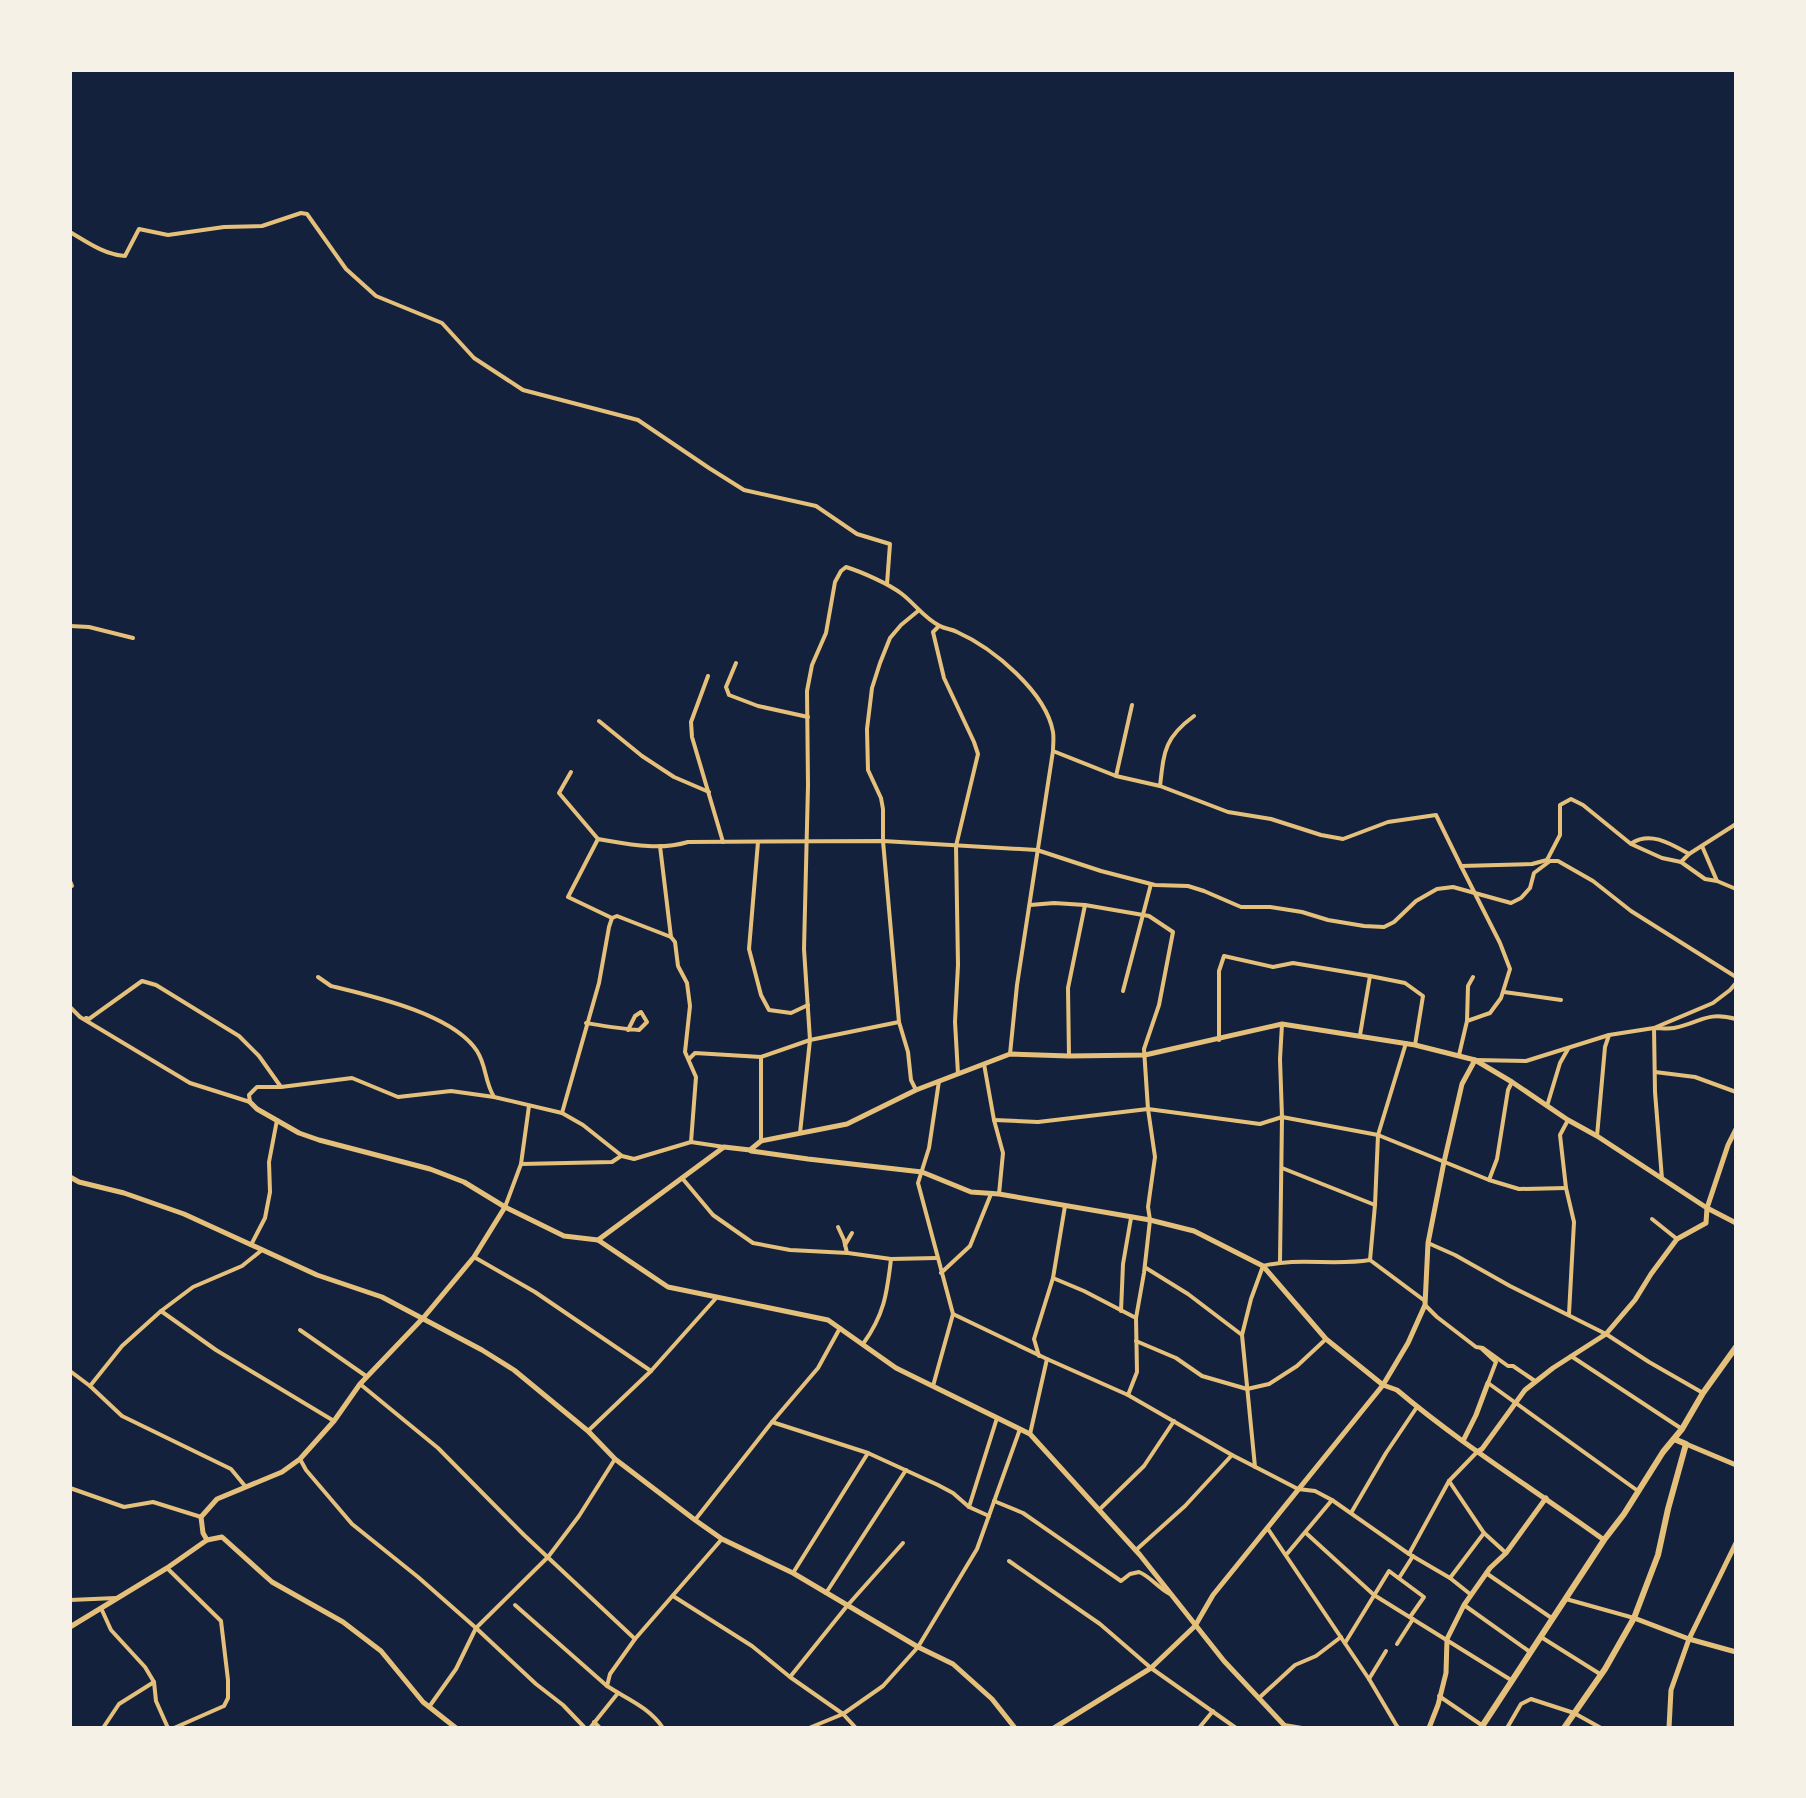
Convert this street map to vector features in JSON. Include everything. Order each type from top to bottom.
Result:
[{"type":"main road","points":[[1482,1727],[1604,1540],[1736,1347]]},
{"type":"main road","points":[[1564,1728],[1634,1618],[1658,1555],[1686,1444],[1674,1439]]},
{"type":"street","points":[[70,232],[116,256],[125,256],[139,229],[168,235],[224,227],[262,226],[301,213],[307,214],[346,269],[376,296],[442,323],[474,358],[523,390],[638,420],[744,490],[816,506],[857,534],[890,544],[887,584]]},
{"type":"street","points":[[800,1133],[810,1040],[804,949],[808,842],[807,691],[812,665],[826,633],[835,582],[846,567],[887,584],[939,626],[957,631],[990,651],[1029,686],[1046,712],[1053,732],[1053,751],[1017,985],[1010,1054]]},
{"type":"street","points":[[916,1090],[911,1080],[908,1052],[899,1022],[881,798],[868,770],[867,729],[872,688],[890,638],[919,610]]},
{"type":"street","points":[[70,626],[89,627],[133,638]]},
{"type":"street","points":[[939,626],[933,632],[944,678],[978,754],[956,846],[958,965],[955,1022],[958,1074]]},
{"type":"street","points":[[736,663],[726,687],[729,695],[758,706],[808,717]]},
{"type":"street","points":[[708,676],[691,729],[723,842]]},
{"type":"street","points":[[1116,776],[1132,705]]},
{"type":"street","points":[[1160,786],[1164,751],[1180,727],[1194,716]]},
{"type":"street","points":[[599,721],[674,777],[709,792]]},
{"type":"street","points":[[1053,751],[1116,776],[1160,786],[1228,812],[1271,819],[1343,839],[1388,822],[1436,815],[1510,969],[1501,998],[1490,1013],[1467,1021]]},
{"type":"street","points":[[571,772],[559,793],[598,839],[639,846],[674,846],[688,842],[883,841],[1037,850],[1151,884],[1188,886],[1241,907],[1270,907],[1364,926],[1384,927],[1394,922],[1416,901],[1437,889],[1453,887],[1511,903],[1530,888],[1534,873],[1550,861],[1558,861],[1593,881],[1631,911],[1736,980],[1730,990],[1713,1003],[1654,1028]]},
{"type":"street","points":[[1461,866],[1532,864],[1547,860],[1560,835],[1560,805],[1571,799],[1631,844],[1662,858],[1681,862],[1705,879],[1736,889]]},
{"type":"street","points":[[1681,862],[1736,824]]},
{"type":"street","points":[[1631,844],[1639,839],[1652,838],[1689,854]]},
{"type":"street","points":[[598,839],[568,897],[612,918],[617,916],[671,937],[675,942],[678,966],[687,983],[690,1006],[685,1052],[696,1077],[691,1142]]},
{"type":"street","points":[[758,842],[749,949],[761,995],[769,1010],[791,1013],[808,1005]]},
{"type":"street","points":[[660,846],[671,937]]},
{"type":"street","points":[[1702,846],[1717,881]]},
{"type":"street","points":[[1123,991],[1151,884]]},
{"type":"street","points":[[1030,905],[1085,905],[1149,916],[1173,932],[1159,1005],[1144,1049],[1155,1157],[1148,1207],[1150,1220],[1145,1267],[1136,1318],[1137,1372],[1128,1395]]},
{"type":"street","points":[[1069,1056],[1068,988],[1085,905]]},
{"type":"street","points":[[562,1113],[599,983],[612,918]]},
{"type":"street","points":[[1219,1040],[1219,971],[1224,956],[1273,967],[1293,963],[1405,983],[1423,996],[1415,1045]]},
{"type":"street","points":[[1360,1035],[1370,976]]},
{"type":"street","points":[[318,977],[331,986],[419,1011],[446,1024],[475,1047],[485,1064],[487,1085],[494,1097]]},
{"type":"street","points":[[1459,1055],[1467,1021],[1468,986],[1473,977]]},
{"type":"street","points":[[80,1017],[89,1019],[142,981],[156,985],[239,1036],[259,1056],[281,1087]]},
{"type":"street","points":[[1503,992],[1561,1000]]},
{"type":"street","points":[[70,1007],[80,1017],[190,1083],[250,1102],[299,1133],[430,1169],[464,1182],[505,1207],[564,1236],[598,1240],[668,1287],[828,1320],[896,1368],[1030,1434],[1136,1550],[1224,1661],[1284,1726],[1302,1728]]},
{"type":"street","points":[[586,1023],[628,1030],[639,1030],[647,1022],[641,1012],[632,1014],[628,1030]]},
{"type":"street","points":[[1475,1060],[1526,1061],[1609,1035],[1674,1028],[1709,1016],[1736,1019]]},
{"type":"street","points":[[689,1059],[695,1053],[761,1057],[810,1040],[899,1022]]},
{"type":"street","points":[[1280,1261],[1282,1024]]},
{"type":"street","points":[[750,1150],[761,1141],[847,1124],[916,1090],[1010,1054],[1145,1055],[1282,1024],[1406,1043],[1475,1060],[1707,1208],[1736,1223]]},
{"type":"street","points":[[1654,1028],[1662,1179]]},
{"type":"street","points":[[1597,1136],[1605,1047],[1609,1035]]},
{"type":"street","points":[[1370,1260],[1378,1135],[1406,1043]]},
{"type":"street","points":[[1547,1106],[1560,1063],[1569,1047]]},
{"type":"street","points":[[761,1057],[761,1141]]},
{"type":"street","points":[[1054,1728],[1151,1668],[1195,1626],[1213,1595],[1383,1385],[1408,1343],[1425,1303],[1428,1243],[1444,1162],[1462,1084],[1475,1060]]},
{"type":"street","points":[[984,1064],[1003,1153],[999,1194]]},
{"type":"street","points":[[1655,1072],[1695,1077],[1736,1092]]},
{"type":"street","points":[[250,1102],[249,1095],[257,1087],[352,1078],[398,1097],[451,1091],[494,1097],[562,1113],[583,1125],[622,1156],[634,1159],[691,1142],[922,1172],[971,1192],[1150,1220],[1194,1231],[1263,1266],[1326,1339],[1383,1385],[1397,1390],[1477,1452],[1604,1540]]},
{"type":"street","points":[[933,1386],[953,1314],[918,1183],[929,1148],[939,1081]]},
{"type":"street","points":[[1489,1180],[1497,1159],[1512,1082]]},
{"type":"street","points":[[207,1540],[201,1517],[217,1499],[282,1472],[300,1459],[334,1421],[366,1376],[424,1317],[474,1257],[505,1207],[521,1164],[529,1106]]},
{"type":"street","points":[[994,1120],[1038,1122],[1148,1109],[1260,1124],[1282,1117],[1378,1135],[1519,1189],[1566,1188]]},
{"type":"street","points":[[251,1245],[265,1218],[270,1192],[269,1162],[277,1120]]},
{"type":"street","points":[[1568,1120],[1560,1135],[1566,1188],[1574,1222],[1569,1314]]},
{"type":"street","points":[[1399,1578],[1449,1481],[1482,1449],[1525,1390],[1606,1334],[1635,1300],[1677,1239],[1706,1223],[1707,1208],[1736,1129]]},
{"type":"street","points":[[598,1240],[724,1147]]},
{"type":"street","points":[[521,1164],[612,1162],[622,1156]]},
{"type":"street","points":[[1282,1168],[1375,1205]]},
{"type":"street","points":[[70,1177],[184,1214],[317,1275],[382,1297],[482,1350],[514,1370],[588,1431],[615,1459],[722,1539],[793,1573],[918,1647],[953,1664],[973,1679],[1015,1728]]},
{"type":"street","points":[[682,1178],[713,1215],[753,1243],[790,1250],[891,1259],[937,1258]]},
{"type":"street","points":[[941,1273],[970,1246],[991,1194]]},
{"type":"street","points":[[1039,1356],[1034,1339],[1053,1278],[1065,1206]]},
{"type":"street","points":[[1121,1311],[1123,1264],[1131,1218]]},
{"type":"street","points":[[1652,1219],[1677,1239]]},
{"type":"street","points":[[838,1227],[847,1253]]},
{"type":"street","points":[[845,1245],[852,1233]]},
{"type":"street","points":[[1428,1243],[1606,1334],[1703,1393]]},
{"type":"street","points":[[90,1386],[122,1346],[161,1311],[193,1287],[242,1266],[263,1250]]},
{"type":"street","points":[[474,1257],[535,1292],[651,1371]]},
{"type":"street","points":[[863,1344],[886,1301],[891,1259]]},
{"type":"street","points":[[1263,1266],[1280,1261],[1348,1264],[1370,1260],[1466,1340],[1535,1381]]},
{"type":"street","points":[[1255,1467],[1242,1335],[1263,1266]]},
{"type":"street","points":[[1145,1267],[1188,1294],[1242,1335]]},
{"type":"street","points":[[1053,1278],[1136,1318]]},
{"type":"street","points":[[588,1431],[651,1371],[717,1297]]},
{"type":"street","points":[[161,1311],[216,1350],[334,1421]]},
{"type":"street","points":[[953,1314],[1128,1395],[1298,1489],[1315,1491],[1332,1500],[1470,1594]]},
{"type":"street","points":[[695,1520],[818,1368],[840,1328]]},
{"type":"street","points":[[300,1330],[366,1376]]},
{"type":"street","points":[[1136,1341],[1176,1358],[1202,1376],[1247,1389],[1269,1384],[1297,1366],[1326,1339]]},
{"type":"street","points":[[1463,1441],[1496,1362],[1481,1348]]},
{"type":"street","points":[[1571,1356],[1682,1429]]},
{"type":"street","points":[[1030,1434],[1047,1359]]},
{"type":"street","points":[[70,1371],[122,1416],[231,1469],[245,1486]]},
{"type":"street","points":[[1488,1383],[1638,1491]]},
{"type":"street","points":[[360,1384],[438,1448],[524,1535],[635,1639]]},
{"type":"street","points":[[1351,1513],[1417,1407]]},
{"type":"street","points":[[969,1507],[997,1417]]},
{"type":"street","points":[[1100,1509],[1144,1466],[1174,1421]]},
{"type":"street","points":[[772,1422],[868,1453],[953,1493],[969,1507],[990,1517]]},
{"type":"street","points":[[809,1728],[843,1714],[883,1686],[918,1647],[977,1549],[1020,1429]]},
{"type":"street","points":[[1686,1444],[1736,1465]]},
{"type":"street","points":[[793,1573],[868,1453]]},
{"type":"street","points":[[1136,1550],[1185,1506],[1232,1455]]},
{"type":"street","points":[[300,1459],[352,1524],[418,1577],[587,1728],[618,1693]]},
{"type":"street","points":[[429,1707],[456,1669],[476,1628],[548,1557],[579,1516],[615,1459]]},
{"type":"street","points":[[826,1593],[906,1470]]},
{"type":"street","points":[[1449,1481],[1484,1533],[1506,1553]]},
{"type":"street","points":[[70,1488],[124,1507],[153,1502],[201,1517]]},
{"type":"street","points":[[1429,1728],[1446,1673],[1447,1639],[1464,1605],[1546,1498]]},
{"type":"street","points":[[1286,1555],[1332,1500]]},
{"type":"street","points":[[994,1501],[1023,1513],[1121,1581],[1139,1572],[1170,1595]]},
{"type":"street","points":[[1268,1529],[1369,1679],[1397,1728]]},
{"type":"street","points":[[1306,1533],[1374,1595],[1513,1681]]},
{"type":"street","points":[[1450,1578],[1484,1533]]},
{"type":"street","points":[[70,1627],[207,1540],[222,1537],[272,1582],[343,1622],[381,1651],[423,1702],[456,1728]]},
{"type":"street","points":[[607,1686],[610,1674],[635,1639],[722,1539]]},
{"type":"street","points":[[790,1677],[903,1543]]},
{"type":"street","points":[[1669,1728],[1671,1690],[1689,1639],[1736,1543]]},
{"type":"street","points":[[1009,1561],[1100,1624],[1151,1668],[1236,1728]]},
{"type":"street","points":[[167,1568],[221,1621],[228,1680],[228,1698],[224,1706],[174,1728]]},
{"type":"street","points":[[1345,1643],[1389,1571],[1424,1597],[1397,1644]]},
{"type":"street","points":[[1486,1573],[1553,1619]]},
{"type":"street","points":[[673,1596],[752,1646],[843,1714],[856,1728]]},
{"type":"street","points":[[70,1600],[117,1598]]},
{"type":"street","points":[[1566,1599],[1736,1652]]},
{"type":"street","points":[[515,1605],[607,1686],[636,1702],[663,1728]]},
{"type":"street","points":[[1464,1605],[1532,1652]]},
{"type":"street","points":[[101,1608],[111,1630],[145,1667],[154,1682],[156,1701],[168,1728]]},
{"type":"street","points":[[1259,1698],[1295,1665],[1316,1656],[1341,1637]]},
{"type":"street","points":[[1541,1637],[1600,1674]]},
{"type":"street","points":[[1369,1679],[1386,1651]]},
{"type":"street","points":[[103,1728],[119,1704],[154,1682]]},
{"type":"street","points":[[1439,1696],[1482,1727]]},
{"type":"street","points":[[1507,1728],[1521,1704],[1531,1699],[1574,1713],[1601,1728]]},
{"type":"street","points":[[1199,1728],[1213,1711]]},
{"type":"street","points":[[594,1722],[600,1728]]}]
